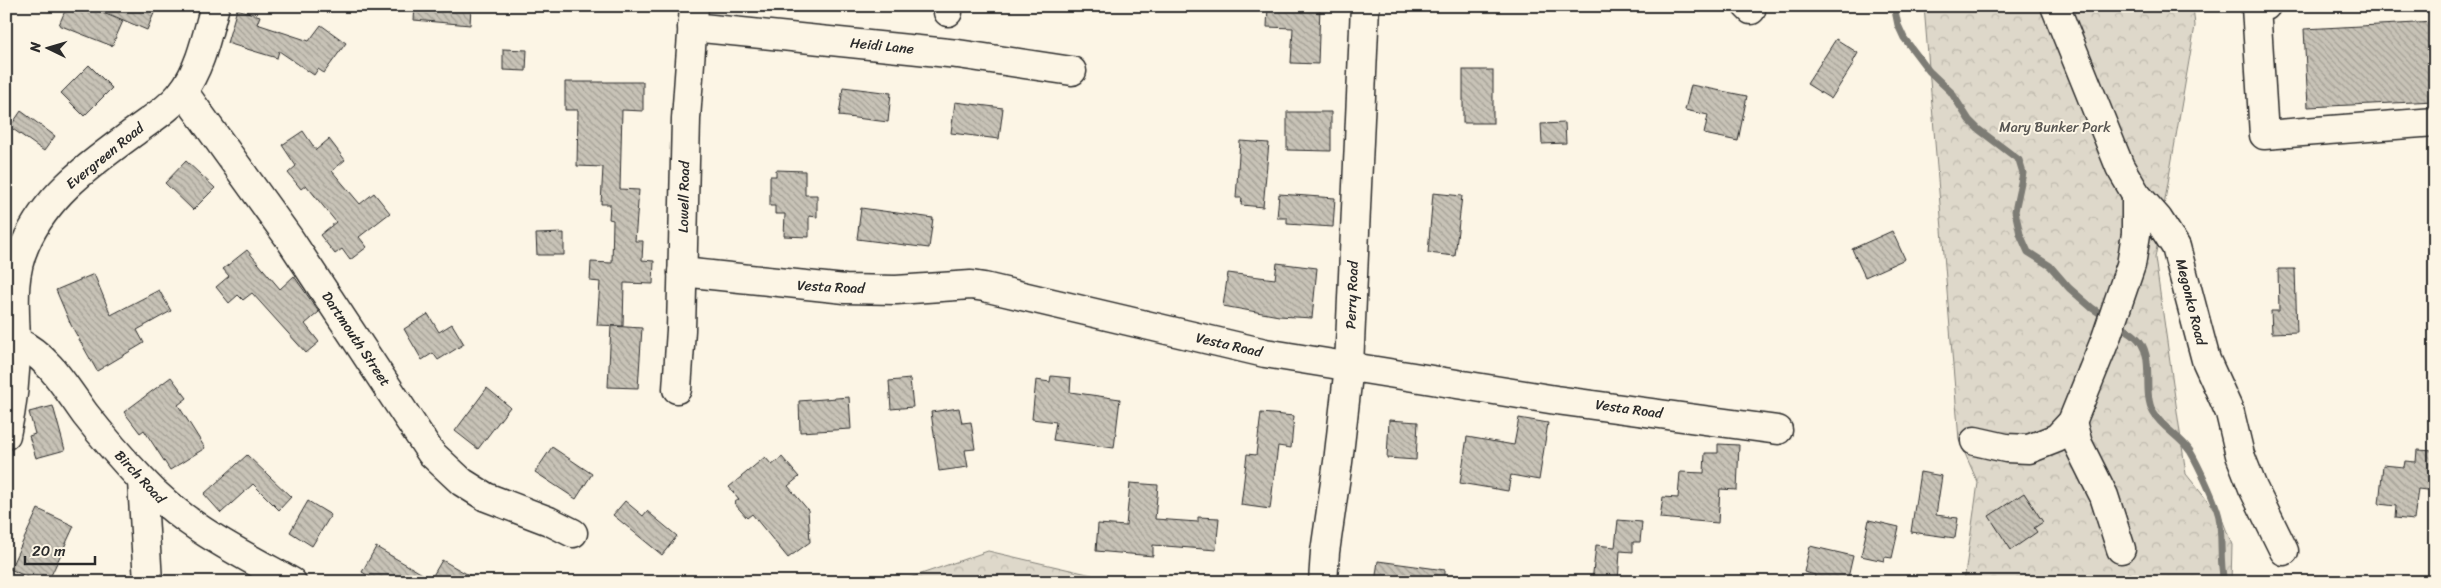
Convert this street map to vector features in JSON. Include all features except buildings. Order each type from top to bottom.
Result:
[{"type":"street","name":"Evergreen Road","points":[[6,435],[16,341],[12,264],[41,216],[59,193],[82,170],[167,108],[183,91],[199,59],[215,6]]},
{"type":"street","name":"Perry Road","points":[[1323,582],[1325,552],[1349,366],[1365,6]]},
{"type":"street","name":"Megonko Road","points":[[2055,6],[2120,167],[2136,194],[2163,225],[2176,247],[2206,360],[2230,413],[2240,454],[2253,488],[2284,551]]},
{"type":"street","points":[[2266,6],[2256,7],[2264,134],[2435,122]]},
{"type":"street","name":"Heidi Lane","points":[[693,17],[1072,71]]},
{"type":"street","name":"Lowell Road","points":[[677,389],[686,119],[693,17]]},
{"type":"street","name":"Dartmouth Street","points":[[183,91],[289,238],[430,453],[457,478],[486,497],[549,520],[574,533]]},
{"type":"street","points":[[1975,441],[2012,449],[2029,449],[2057,438],[2072,422],[2116,311],[2134,251],[2136,194]]},
{"type":"street","name":"Vesta Road","points":[[682,272],[845,289],[896,290],[970,285],[984,287],[1244,349],[1556,400],[1778,430]]},
{"type":"street","name":"Birch Road","points":[[16,341],[31,348],[55,370],[86,414],[142,481],[179,516],[203,532],[292,582]]},
{"type":"street","points":[[2072,422],[2078,444],[2104,496],[2121,549]]},
{"type":"street","points":[[142,481],[148,582]]},
{"type":"green space","name":"Mary Bunker Park","points":[[1924,6],[2193,6],[2195,26],[2155,258],[2186,474],[2222,519],[2232,545],[2231,582],[1964,582],[1978,483],[1959,440]]},
{"type":"green space","points":[[988,551],[1092,575],[1101,582],[898,582]]},
{"type":"waterway","points":[[1894,6],[1898,25],[1904,38],[1929,71],[1951,92],[1969,120],[1978,129],[2019,160],[2023,173],[2015,211],[2020,234],[2028,252],[2050,266],[2069,288],[2107,318]]},
{"type":"waterway","points":[[2116,324],[2133,334],[2142,344],[2147,362],[2148,393],[2153,412],[2161,423],[2190,451],[2211,493],[2219,517],[2224,582]]}]
